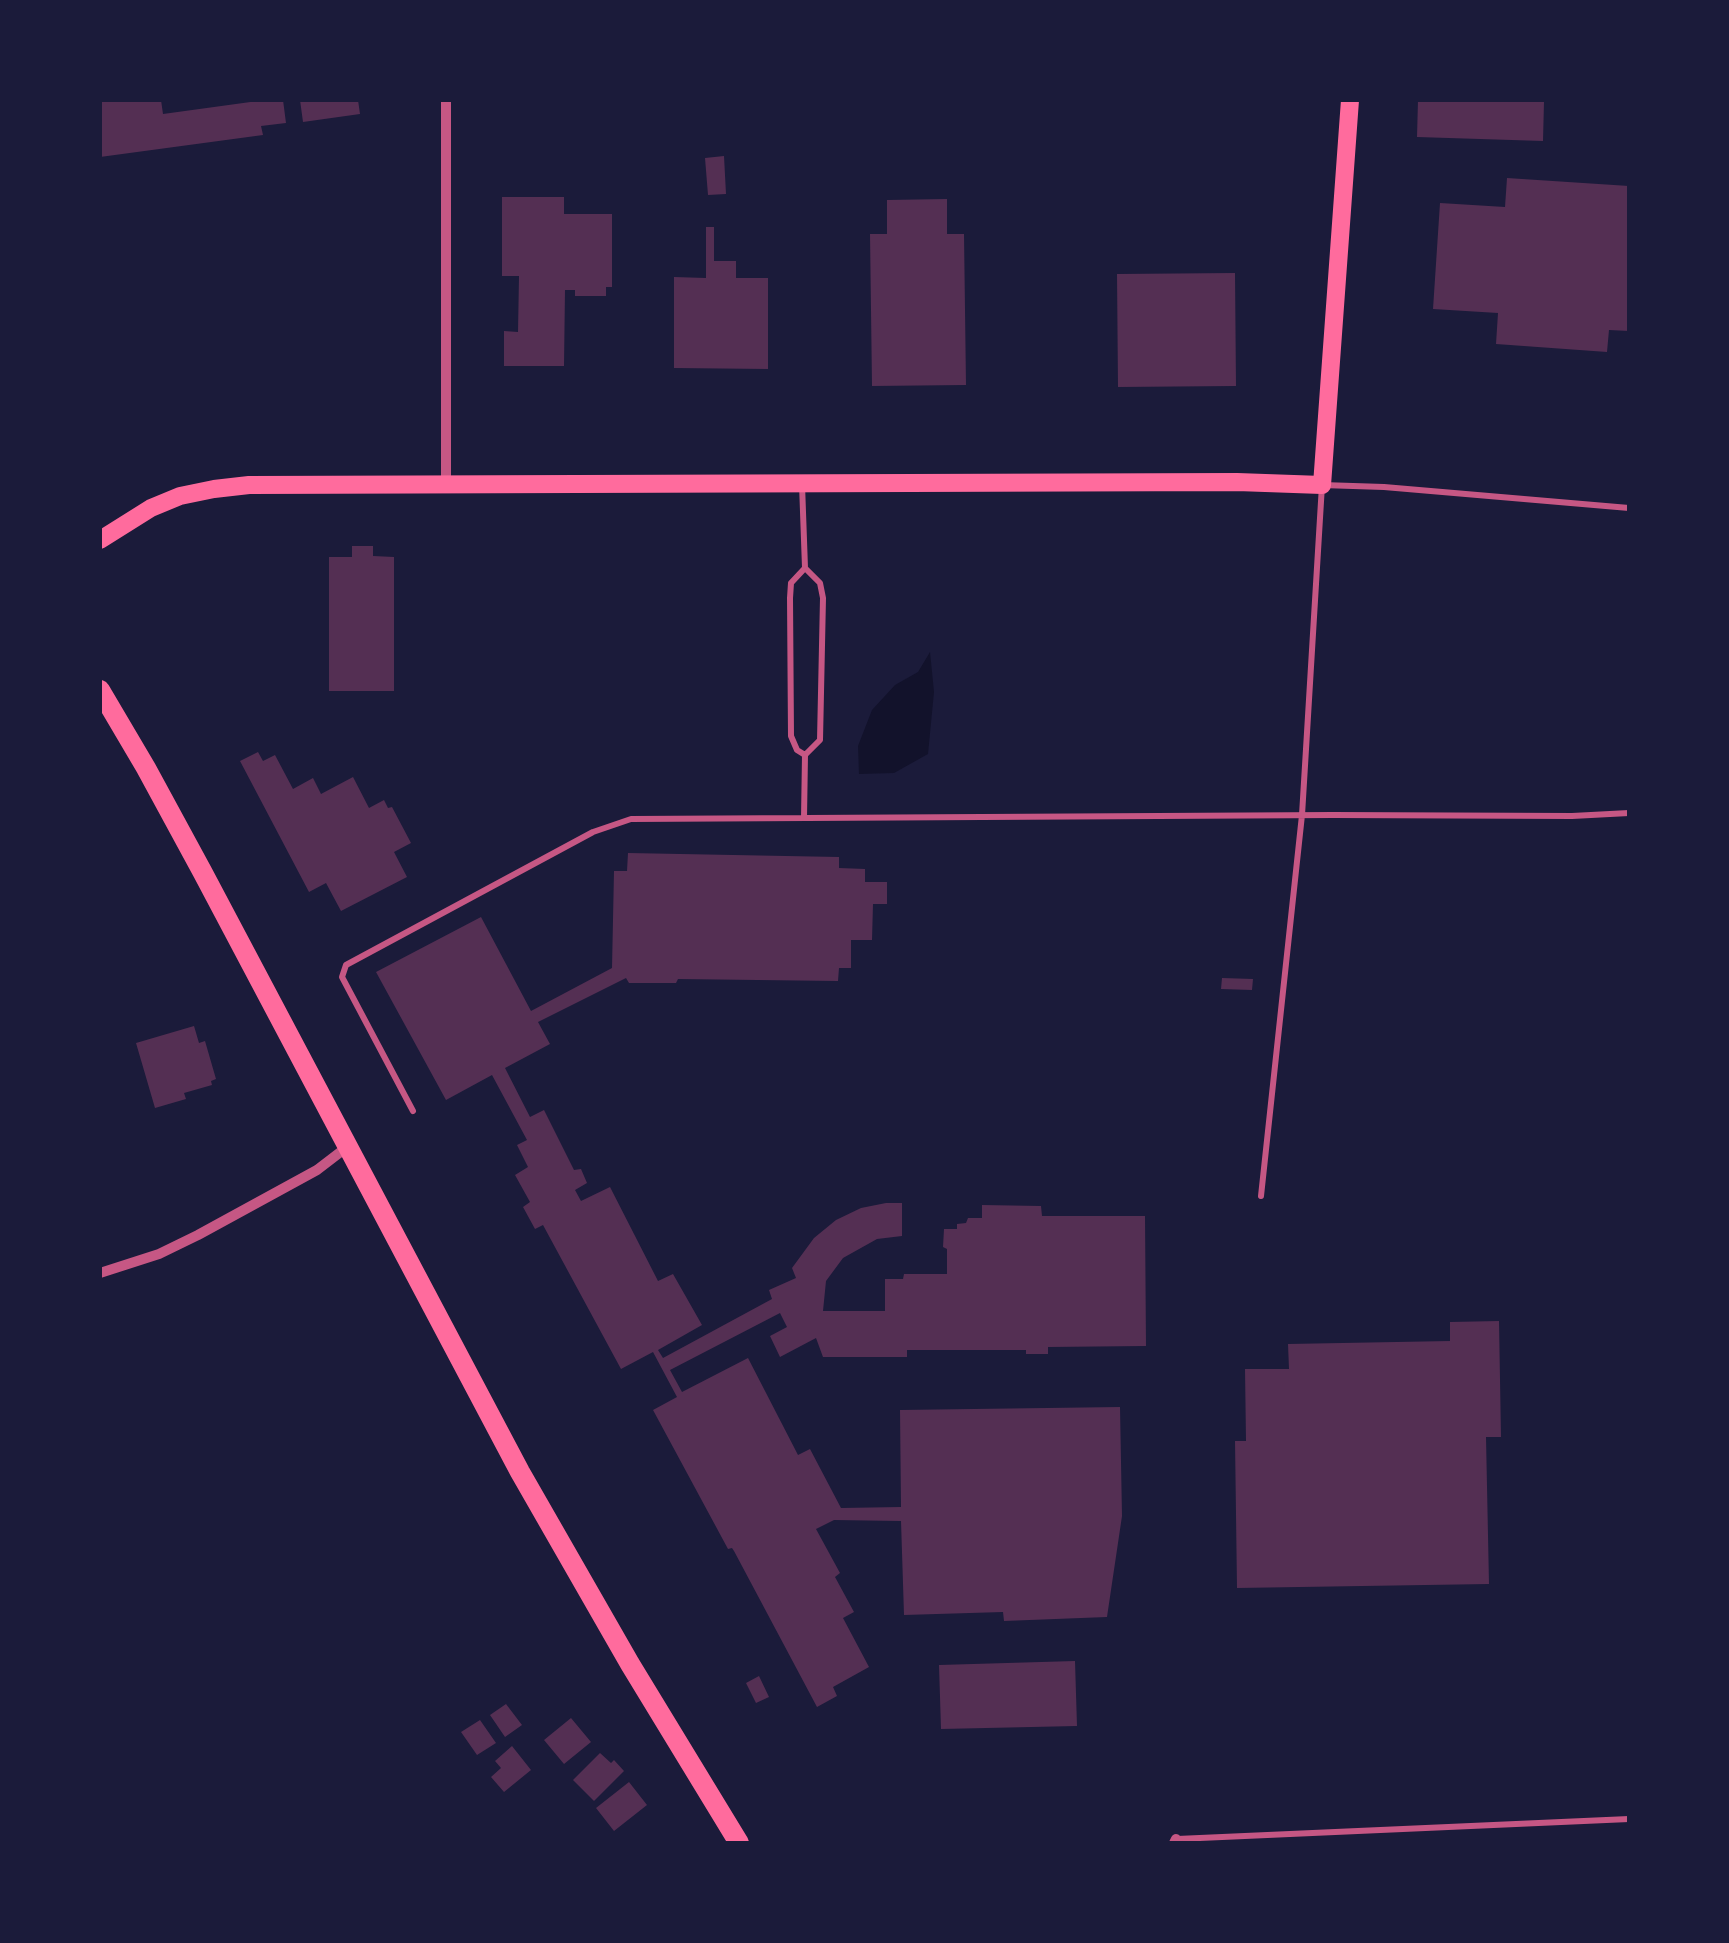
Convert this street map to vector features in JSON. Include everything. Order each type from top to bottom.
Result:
[{"type":"main road","points":[[100,540],[151,508],[180,496],[249,485],[1322,485],[1350,100]]},
{"type":"main road","points":[[100,690],[349,1146],[537,1504],[740,1843]]},
{"type":"street","points":[[446,100],[446,484]]},
{"type":"street","points":[[100,1273],[159,1254],[198,1236],[317,1170],[349,1146]]},
{"type":"lane","points":[[802,482],[805,568],[820,584],[823,598],[820,740],[805,755],[804,818]]},
{"type":"lane","points":[[1262,1196],[1302,815],[1322,485],[1629,508]]},
{"type":"lane","points":[[805,568],[791,582],[790,653],[791,736],[797,750],[805,755]]},
{"type":"lane","points":[[413,1111],[342,977],[346,965],[593,832],[631,819],[1629,813]]},
{"type":"lane","points":[[1176,1842],[1629,1819]]},
{"type":"shaded area","points":[[930,652],[934,692],[928,754],[894,773],[859,774],[858,746],[872,710],[895,685],[918,672]]},
{"type":"building","points":[[100,100],[161,100],[163,114],[283,100],[286,123],[261,126],[263,135],[100,157]]},
{"type":"building","points":[[300,100],[358,100],[360,114],[303,122]]},
{"type":"building","points":[[1418,100],[1544,102],[1543,141],[1417,137]]},
{"type":"building","points":[[724,156],[726,194],[708,195],[705,158]]},
{"type":"building","points":[[1507,178],[1629,186],[1629,331],[1609,330],[1607,352],[1496,344],[1498,313],[1433,309],[1440,203],[1505,207]]},
{"type":"building","points":[[502,197],[564,197],[564,214],[612,214],[612,287],[606,287],[606,296],[575,296],[575,290],[565,290],[564,366],[504,366],[504,331],[518,332],[519,276],[502,276]]},
{"type":"building","points":[[947,199],[947,234],[964,234],[966,385],[872,386],[870,234],[887,234],[887,200]]},
{"type":"building","points":[[706,227],[714,227],[714,261],[736,261],[736,278],[768,278],[768,369],[674,368],[674,277],[706,278]]},
{"type":"building","points":[[1235,273],[1236,386],[1118,387],[1117,274]]},
{"type":"building","points":[[352,546],[373,546],[373,556],[394,557],[394,691],[329,691],[329,557],[352,557]]},
{"type":"building","points":[[258,752],[263,761],[275,755],[293,789],[313,778],[321,794],[353,777],[369,808],[384,800],[388,808],[392,807],[411,843],[394,852],[407,877],[341,911],[326,883],[309,892],[240,761]]},
{"type":"building","points":[[628,853],[839,857],[839,868],[865,869],[865,882],[887,882],[887,904],[873,904],[872,940],[851,940],[851,968],[839,968],[838,981],[678,979],[676,983],[629,983],[626,978],[538,1022],[550,1044],[505,1068],[530,1117],[544,1110],[574,1170],[581,1169],[587,1183],[575,1190],[581,1201],[610,1187],[658,1281],[673,1274],[702,1325],[658,1350],[663,1358],[772,1299],[769,1290],[796,1278],[792,1268],[814,1238],[836,1220],[861,1208],[902,1203],[902,1236],[877,1239],[843,1258],[826,1281],[823,1311],[885,1311],[885,1279],[903,1279],[904,1274],[947,1274],[944,1229],[957,1229],[957,1224],[966,1223],[968,1218],[982,1218],[982,1205],[1041,1206],[1042,1216],[1145,1216],[1146,1346],[1048,1347],[1048,1354],[1026,1354],[1026,1350],[907,1350],[907,1357],[823,1357],[816,1338],[780,1357],[770,1336],[787,1327],[780,1313],[670,1370],[682,1392],[748,1358],[798,1455],[810,1449],[841,1508],[901,1507],[900,1410],[1120,1407],[1122,1516],[1107,1617],[1004,1621],[1003,1612],[904,1615],[901,1521],[834,1520],[816,1529],[840,1573],[835,1577],[854,1612],[843,1618],[869,1667],[833,1687],[837,1696],[817,1707],[653,1410],[677,1397],[653,1352],[621,1369],[543,1225],[535,1229],[523,1207],[530,1202],[515,1175],[528,1167],[517,1145],[527,1140],[492,1075],[446,1100],[376,972],[481,917],[531,1011],[612,968],[614,871],[627,871]]},
{"type":"building","points":[[1222,978],[1253,979],[1252,990],[1221,989]]},
{"type":"building","points":[[194,1026],[199,1043],[205,1041],[216,1079],[211,1081],[212,1085],[184,1093],[186,1099],[155,1108],[136,1043]]},
{"type":"building","points":[[1499,1321],[1501,1437],[1486,1437],[1489,1584],[1237,1588],[1235,1441],[1246,1441],[1245,1369],[1289,1369],[1288,1344],[1450,1341],[1450,1322]]},
{"type":"building","points":[[1075,1661],[1077,1726],[941,1729],[939,1665]]},
{"type":"building","points":[[759,1676],[769,1697],[756,1703],[746,1683]]},
{"type":"building","points":[[506,1704],[522,1725],[505,1737],[490,1715]]},
{"type":"building","points":[[571,1718],[591,1742],[564,1764],[544,1740]]},
{"type":"building","points":[[480,1720],[496,1743],[477,1755],[461,1732]]},
{"type":"building","points":[[512,1746],[531,1770],[504,1792],[491,1777],[501,1768],[495,1761]]},
{"type":"building","points":[[600,1753],[624,1771],[594,1801],[573,1780]]},
{"type":"building","points":[[629,1782],[647,1805],[614,1831],[596,1808]]}]
